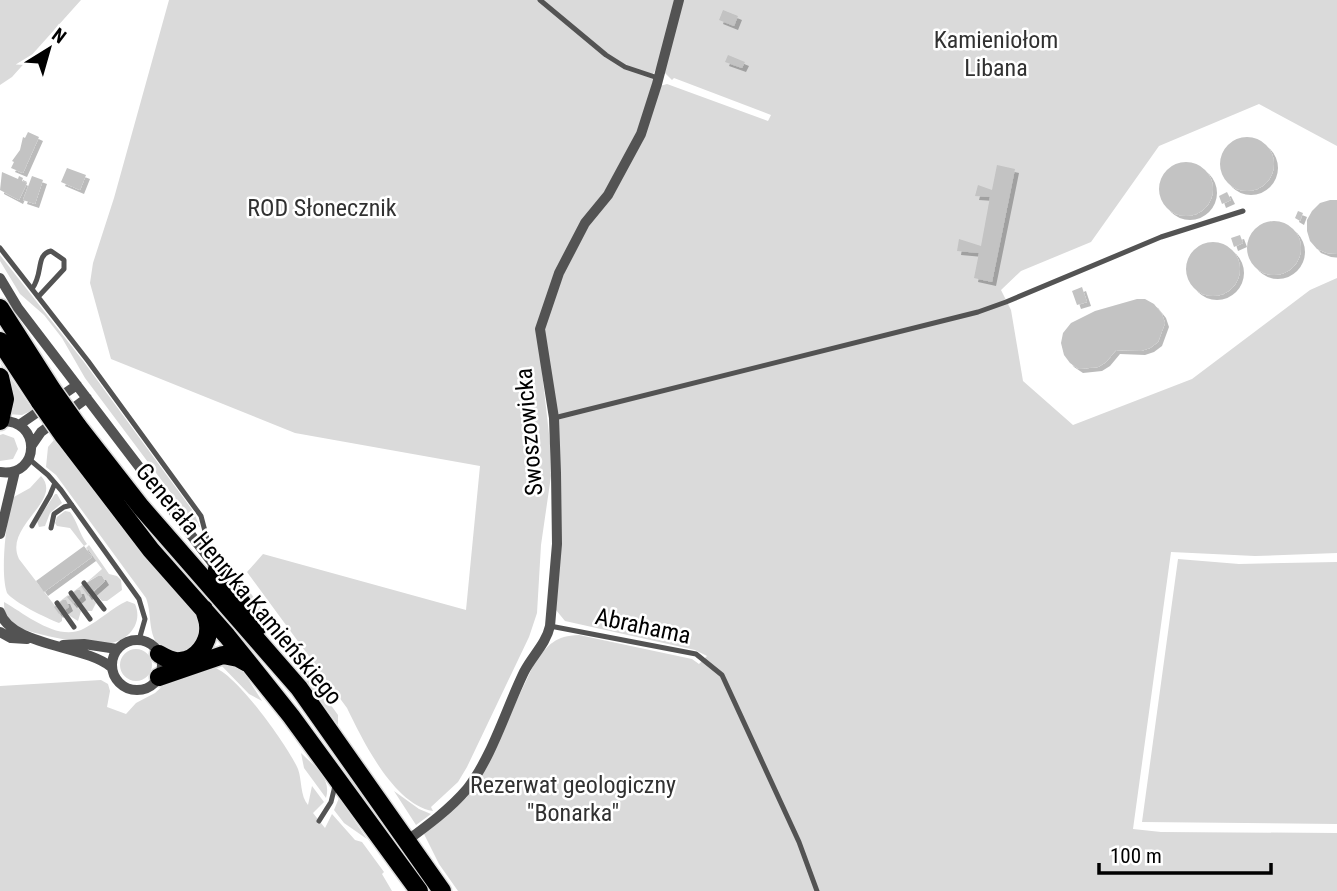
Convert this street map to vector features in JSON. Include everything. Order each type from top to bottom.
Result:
[{"type":"main road","name":"Generała Henryka Kamieńskiego","points":[[0,308],[46,396]]},
{"type":"main road","name":"Generała Henryka Kamieńskiego","points":[[0,341],[46,396],[151,550],[250,665],[419,891]]},
{"type":"main road","points":[[0,377],[5,399],[0,421]]},
{"type":"main road","name":"Generała Henryka Kamieńskiego","points":[[70,430],[299,688],[442,891]]},
{"type":"main road","points":[[217,569],[253,617],[299,688]]},
{"type":"main road","points":[[159,654],[182,662],[195,656],[204,646],[209,627],[204,609]]},
{"type":"main road","points":[[159,677],[223,655],[238,658],[250,665]]},
{"type":"street","name":"Swoszowicka","points":[[405,842],[457,800],[468,787],[526,669],[547,638],[557,544],[554,418],[540,329],[559,273],[586,223],[608,195],[641,134],[679,0]]},
{"type":"street","name":"Generała Henryka Kamieńskiego","points":[[0,278],[18,308],[217,569]]},
{"type":"street","points":[[19,425],[77,385]]},
{"type":"street","points":[[0,534],[15,471],[29,459],[32,445],[41,432],[87,398]]},
{"type":"street","points":[[0,421],[19,425],[26,430],[32,445]]},
{"type":"street","points":[[0,472],[15,471]]},
{"type":"street","points":[[0,612],[8,626],[30,639]]},
{"type":"street","points":[[0,632],[11,638],[60,645],[100,659],[111,667],[117,681],[128,689],[142,690],[149,687],[159,677],[161,670],[159,654],[148,642],[139,640],[131,640],[117,649],[111,667]]},
{"type":"street","points":[[60,645],[84,644],[117,649]]},
{"type":"lane","points":[[540,0],[606,55],[625,67],[659,78]]},
{"type":"lane","points":[[554,418],[978,312],[1161,237],[1243,211]]},
{"type":"lane","points":[[0,248],[201,516],[209,551],[217,569]]},
{"type":"lane","points":[[32,289],[38,282],[41,257],[45,252],[51,251],[64,260],[64,269],[38,297]]},
{"type":"lane","points":[[29,459],[55,483],[139,599],[145,619],[139,640]]},
{"type":"lane","points":[[32,526],[55,483]]},
{"type":"lane","points":[[51,528],[54,514],[72,505]]},
{"type":"lane","points":[[85,583],[104,610]]},
{"type":"lane","points":[[71,593],[90,619]]},
{"type":"lane","points":[[57,603],[74,627]]},
{"type":"lane","name":"Abrahama","points":[[550,626],[696,654],[722,675],[799,842],[817,891]]},
{"type":"lane","points":[[319,821],[335,793],[334,776]]},
{"type":"green space","points":[[0,0],[81,0],[12,77],[0,85]]},
{"type":"green space","name":"ROD Słonecznik","points":[[169,0],[676,0],[661,61],[653,74],[655,81],[635,138],[548,291],[542,372],[551,476],[541,545],[537,613],[529,637],[467,767],[458,782],[431,807],[433,811],[405,797],[381,770],[347,708],[247,572],[263,554],[466,610],[480,466],[295,433],[111,359],[90,283],[93,263],[114,198]]},
{"type":"green space","points":[[682,0],[1337,0],[1337,146],[1259,104],[1159,146],[1091,242],[1021,271],[1001,290],[1011,310],[1023,381],[1073,425],[1192,379],[1310,290],[1337,278],[1337,553],[1255,556],[1171,552],[1133,829],[1161,832],[1337,833],[1337,891],[458,891],[439,864],[424,834],[466,798],[477,784],[535,662],[549,646],[558,639],[579,635],[692,659],[699,664],[707,656],[695,650],[565,621],[556,610],[560,533],[545,350],[545,325],[553,295],[660,86],[667,84],[768,121],[771,115],[674,78],[672,80],[663,71]]},
{"type":"green space","points":[[0,255],[84,362],[193,511],[200,527],[195,525],[85,378],[62,338],[44,315],[20,294],[0,261]]},
{"type":"green space","points":[[0,362],[33,410],[22,415],[7,414],[5,375]]},
{"type":"green space","points":[[0,435],[14,438],[18,449],[13,459],[0,461]]},
{"type":"green space","points":[[54,440],[62,449],[65,447],[126,533],[198,615],[204,633],[187,656],[167,652],[159,646],[152,634],[146,598],[56,475],[46,467],[48,447]]},
{"type":"green space","points":[[41,476],[46,485],[45,495],[25,525],[16,547],[19,559],[62,615],[62,621],[59,623],[17,601],[7,593],[5,584],[5,547],[12,498],[30,488]]},
{"type":"green space","points":[[55,494],[62,503],[50,513],[45,526],[39,527],[37,521]]},
{"type":"green space","points":[[65,511],[70,512],[75,520],[87,544],[84,546],[70,528],[57,526],[55,523],[57,517]]},
{"type":"green space","points":[[212,543],[338,715],[338,725],[216,556]]},
{"type":"green space","points":[[89,545],[109,574],[121,580],[122,590],[107,601],[102,601],[94,592],[105,581],[102,576],[87,582],[102,569],[86,548]]},
{"type":"green space","points":[[1178,559],[1239,564],[1337,562],[1337,824],[1142,822]]},
{"type":"green space","points":[[82,585],[96,603],[92,611],[87,611],[73,592]]},
{"type":"green space","points":[[68,595],[81,611],[78,621],[70,616],[59,602]]},
{"type":"green space","points":[[127,601],[135,604],[135,626],[120,640],[105,644],[55,638],[16,626],[7,617],[4,602],[54,630],[75,632]]},
{"type":"green space","points":[[136,649],[148,653],[152,665],[148,677],[136,681],[124,677],[120,665],[124,653]]},
{"type":"green space","points":[[216,660],[240,666],[262,701],[249,694]]},
{"type":"green space","points":[[210,667],[231,679],[272,727],[298,769],[308,805],[312,786],[324,802],[313,813],[325,828],[332,814],[355,840],[362,842],[384,872],[382,874],[392,891],[0,891],[0,686],[101,680],[108,684],[110,691],[107,707],[126,714],[136,703],[155,693],[168,681],[199,674]]},
{"type":"green space","points":[[301,753],[324,778],[326,798],[304,768]]},
{"type":"green space","points":[[394,791],[419,809],[431,814],[416,825]]},
{"type":"green space","points":[[339,798],[367,839],[344,823],[334,810]]},
{"type":"building","points":[[723,10],[738,16],[734,26],[719,20]]},
{"type":"building","points":[[728,55],[745,62],[742,68],[725,62]]},
{"type":"building","points":[[28,132],[39,137],[23,173],[11,168],[23,137],[25,138]]},
{"type":"building","points":[[1247,137],[1266,145],[1274,164],[1266,183],[1247,191],[1228,183],[1220,164],[1228,145]]},
{"type":"building","points":[[1186,162],[1205,170],[1213,189],[1205,208],[1186,216],[1167,208],[1159,189],[1167,170]]},
{"type":"building","points":[[997,165],[1015,169],[992,282],[974,278],[979,253],[957,251],[959,239],[981,246],[990,197],[975,196],[978,185],[992,190]]},
{"type":"building","points":[[67,168],[86,175],[80,190],[61,182]]},
{"type":"building","points":[[2,172],[18,179],[19,176],[27,183],[19,200],[0,190]]},
{"type":"building","points":[[32,176],[43,180],[35,204],[23,200]]},
{"type":"building","points":[[1227,192],[1231,200],[1222,204],[1219,196]]},
{"type":"building","points":[[1337,200],[1337,254],[1317,249],[1310,241],[1307,231],[1307,220],[1312,211],[1320,203]]},
{"type":"building","points":[[1298,211],[1303,213],[1300,221],[1295,218]]},
{"type":"building","points":[[1274,221],[1293,229],[1301,248],[1293,267],[1274,275],[1255,267],[1247,248],[1255,229]]},
{"type":"building","points":[[1240,235],[1243,243],[1234,247],[1231,238]]},
{"type":"building","points":[[1213,242],[1232,250],[1240,269],[1232,288],[1213,296],[1194,288],[1186,269],[1194,250]]},
{"type":"building","points":[[1082,287],[1087,302],[1077,305],[1072,291]]},
{"type":"building","points":[[1145,299],[1154,304],[1162,314],[1165,323],[1158,342],[1141,351],[1116,350],[1098,367],[1079,369],[1070,363],[1064,355],[1061,343],[1063,333],[1071,323],[1095,311]]},
{"type":"building","points":[[84,546],[92,557],[44,592],[36,581]]},
{"type":"building","points":[[102,576],[105,581],[88,596],[81,586]]},
{"type":"building","points":[[80,590],[82,596],[73,604],[67,597]]},
{"type":"building","points":[[66,600],[69,607],[59,614],[54,607]]},
{"type":"park label","name":"Kamieniołom Libana","points":[[996,54]]},
{"type":"park label","name":"Rezerwat geologiczny \"Bonarka\"","points":[[573,799]]}]
